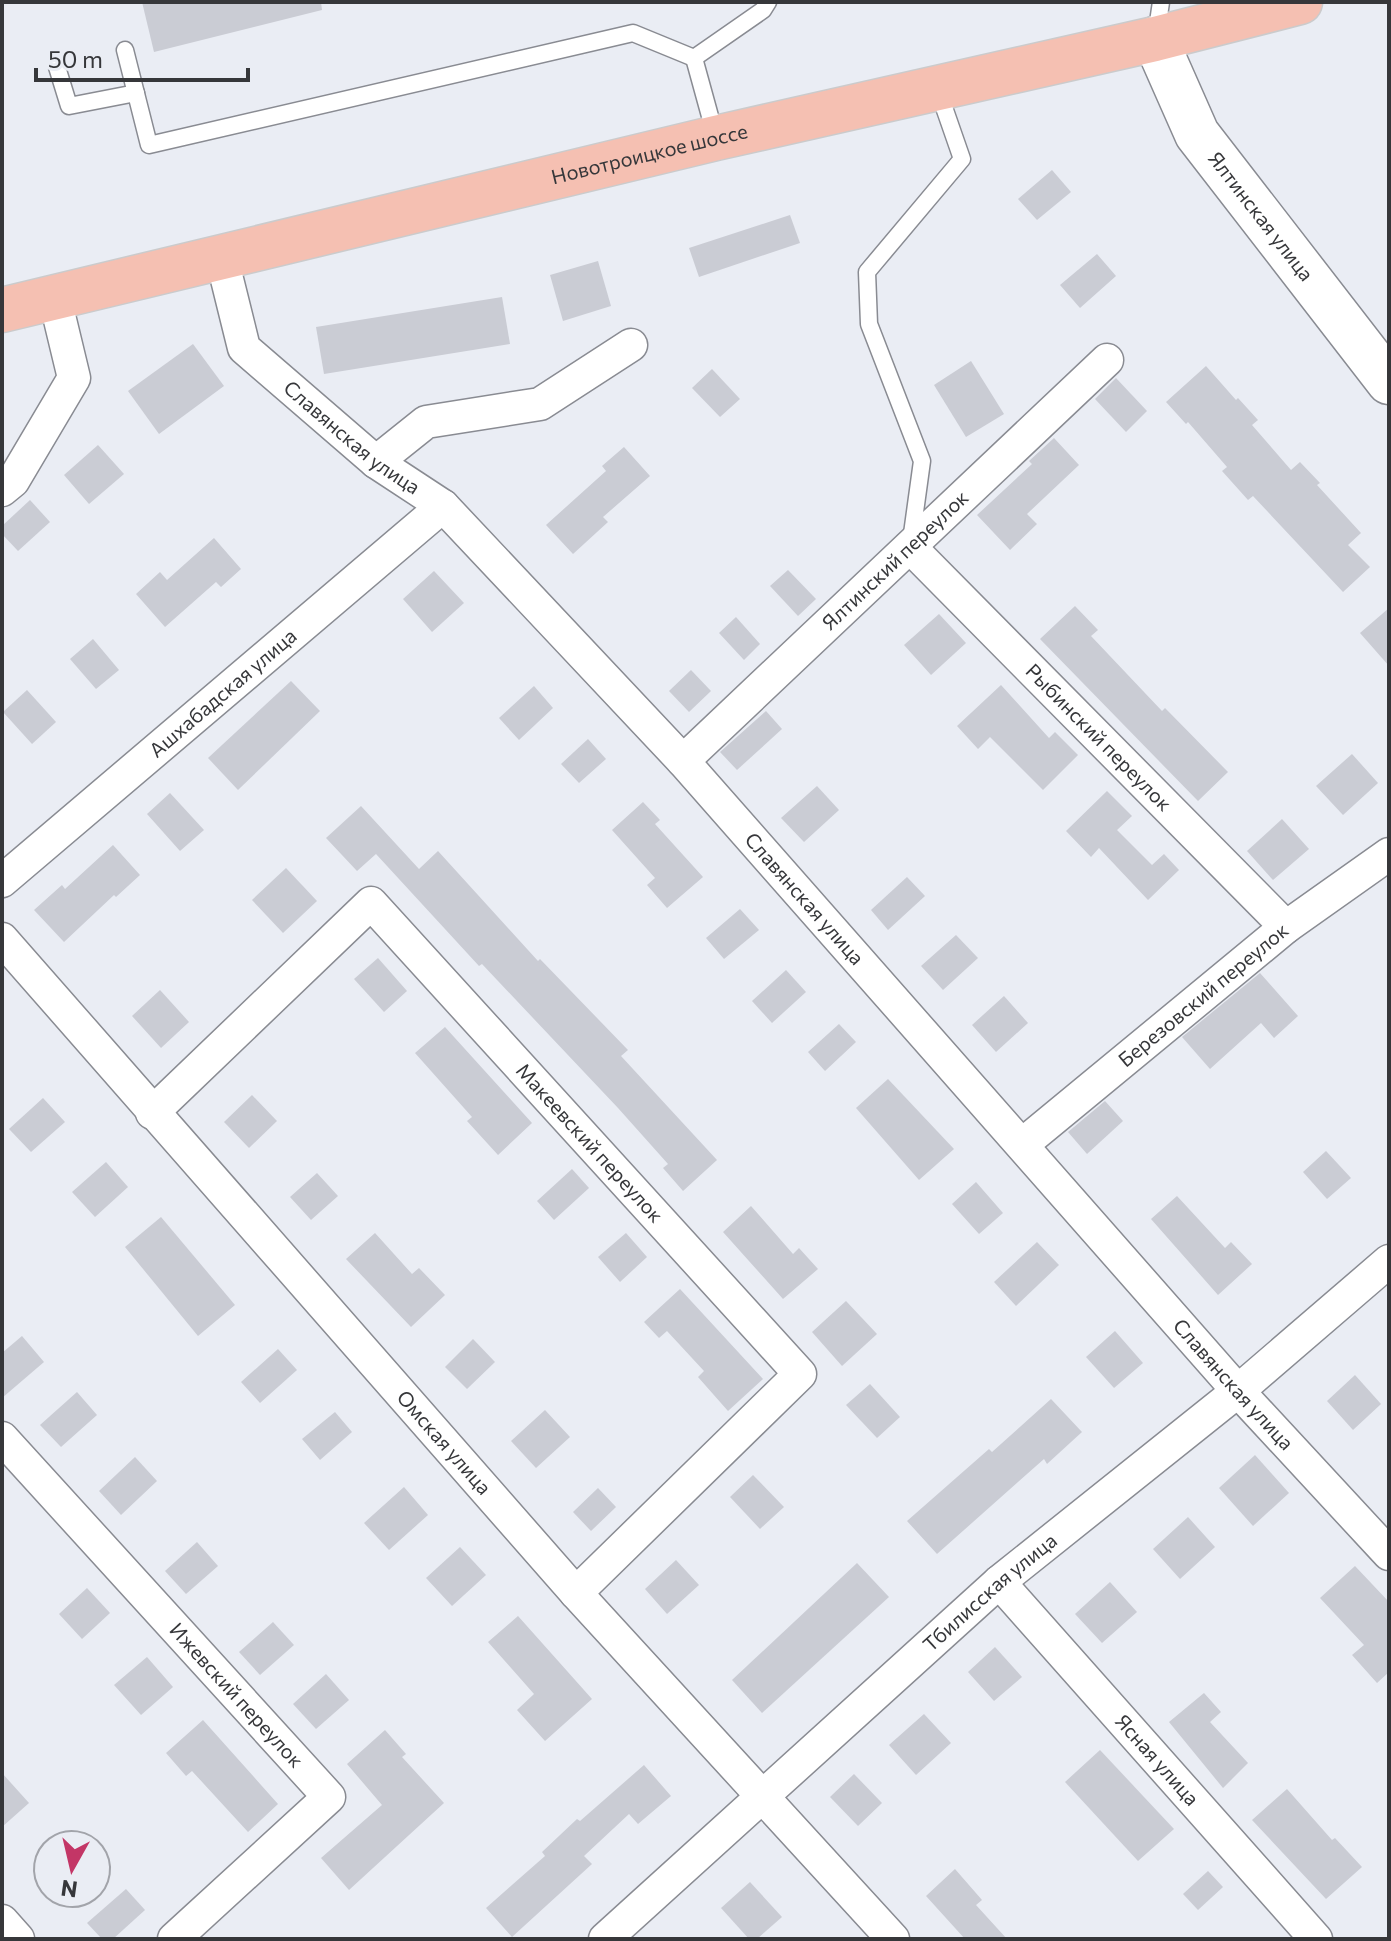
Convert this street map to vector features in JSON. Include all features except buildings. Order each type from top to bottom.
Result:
[{"type":"main road","name":"Новотроицкое шоссе","points":[[2,310],[937,87],[1158,20],[1300,2]]},
{"type":"main road","name":"Ялтинская улица","points":[[1158,20],[1197,134],[1389,382]]},
{"type":"street","name":"Славянская улица","points":[[222,259],[244,348],[376,462],[443,506],[683,761],[1238,1391],[1389,1554]]},
{"type":"street","points":[[2,490],[13,481],[74,378],[55,299]]},
{"type":"street","points":[[376,462],[426,422],[540,404],[631,345]]},
{"type":"street","name":"Ялтинский переулок","points":[[683,761],[1107,360]]},
{"type":"street","name":"Ашхабадская улица","points":[[2,881],[443,506]]},
{"type":"street","name":"Рыбинский переулок","points":[[910,547],[1286,927]]},
{"type":"street","name":"Березовский переулок","points":[[1023,1144],[1286,927],[1389,854]]},
{"type":"street","name":"Макеевский переулок","points":[[152,1113],[371,903],[800,1374],[576,1593]]},
{"type":"street","name":"Омская улица","points":[[2,939],[576,1593],[893,1939]]},
{"type":"street","name":"Тбилисская улица","points":[[605,1939],[999,1582],[1238,1391],[1389,1261]]},
{"type":"street","name":"Ижевский переулок","points":[[2,1438],[329,1797],[174,1939]]},
{"type":"street","name":"Ясная улица","points":[[999,1582],[1316,1939]]},
{"type":"street","points":[[2,1921],[18,1939]]},
{"type":"lane","points":[[694,58],[763,10],[768,2]]},
{"type":"lane","points":[[125,50],[149,145],[633,33],[694,58]]},
{"type":"lane","points":[[694,58],[716,138]]},
{"type":"lane","points":[[57,67],[69,106],[136,93]]},
{"type":"lane","points":[[910,547],[922,461],[869,324],[867,272],[962,159],[937,87]]}]
